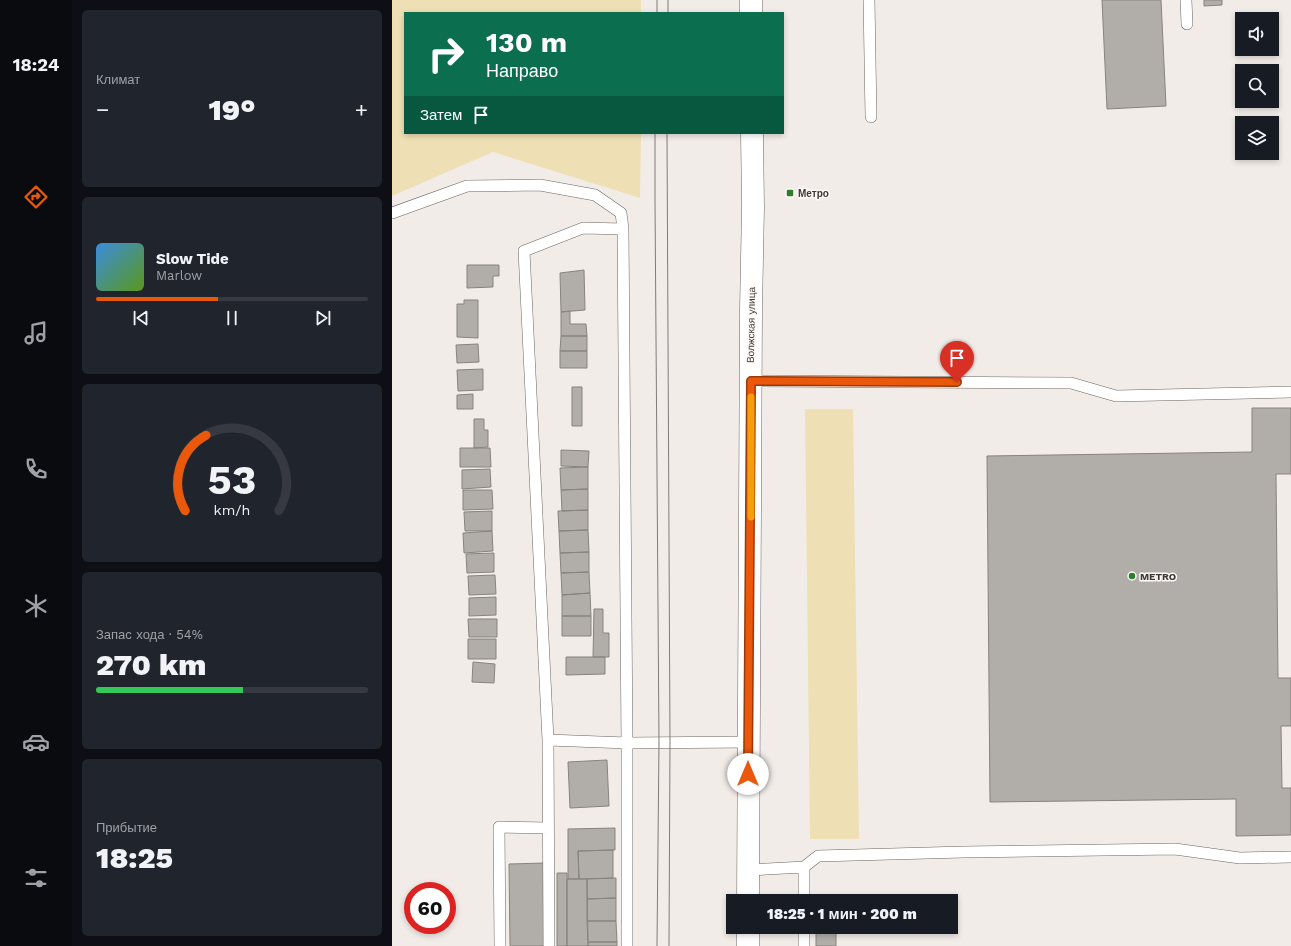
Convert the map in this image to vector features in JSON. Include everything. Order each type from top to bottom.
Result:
[{"type":"main road","points":[[751,0],[751,12]]},
{"type":"main road","name":"Волжская улица","points":[[748,894],[753,207],[752,134]]},
{"type":"main road","points":[[748,934],[748,946]]},
{"type":"lane","points":[[869,0],[871,117]]},
{"type":"lane","points":[[1186,0],[1187,24]]},
{"type":"lane","points":[[392,213],[467,186],[540,185],[595,195],[621,213],[623,229],[627,946]]},
{"type":"lane","points":[[549,946],[548,740],[524,251],[583,228],[623,229]]},
{"type":"lane","points":[[751,381],[1071,382],[1116,396],[1291,392]]},
{"type":"lane","points":[[548,740],[627,743],[749,742]]},
{"type":"lane","points":[[500,946],[499,827],[548,828]]},
{"type":"lane","points":[[748,870],[804,867],[818,856],[964,852],[1175,849],[1240,858],[1291,857]]},
{"type":"lane","points":[[804,867],[804,894]]},
{"type":"lane","points":[[804,934],[804,946]]},
{"type":"shaded area","points":[[392,0],[641,0],[641,12],[404,12],[404,134],[641,134],[640,198],[493,152],[392,196]]},
{"type":"shaded area","points":[[805,409],[853,409],[859,839],[810,839]]},
{"type":"building","points":[[1102,0],[1161,0],[1166,106],[1107,109]]},
{"type":"building","points":[[1204,0],[1222,0],[1222,5],[1204,6]]},
{"type":"building","points":[[467,265],[499,265],[499,276],[493,276],[493,287],[467,288]]},
{"type":"building","points":[[584,270],[585,310],[561,312],[560,273]]},
{"type":"building","points":[[464,300],[478,300],[478,338],[457,337],[457,304],[464,304]]},
{"type":"building","points":[[570,311],[570,324],[586,324],[587,336],[561,336],[561,312]]},
{"type":"building","points":[[561,336],[587,336],[587,351],[560,351]]},
{"type":"building","points":[[478,344],[479,362],[457,363],[456,345]]},
{"type":"building","points":[[560,351],[587,351],[587,368],[560,368]]},
{"type":"building","points":[[483,369],[483,390],[458,391],[457,370]]},
{"type":"building","points":[[572,387],[582,387],[582,426],[572,426]]},
{"type":"building","points":[[473,394],[473,409],[457,409],[457,395]]},
{"type":"building","name":"METRO","points":[[1252,408],[1291,408],[1291,474],[1276,474],[1278,678],[1291,678],[1291,726],[1281,726],[1282,788],[1291,788],[1291,835],[1236,836],[1236,799],[990,802],[987,456],[1252,452]]},
{"type":"building","points":[[474,419],[484,419],[484,430],[488,430],[488,447],[474,448]]},
{"type":"building","points":[[460,448],[490,448],[491,467],[460,467]]},
{"type":"building","points":[[561,450],[589,451],[588,467],[561,466]]},
{"type":"building","points":[[588,467],[588,489],[561,490],[560,468]]},
{"type":"building","points":[[490,469],[491,487],[462,489],[462,470]]},
{"type":"building","points":[[588,489],[588,510],[562,511],[561,490]]},
{"type":"building","points":[[463,490],[492,490],[493,509],[463,510]]},
{"type":"building","points":[[588,510],[588,530],[559,531],[558,511]]},
{"type":"building","points":[[492,511],[492,531],[465,531],[464,512]]},
{"type":"building","points":[[588,530],[589,552],[560,553],[559,531]]},
{"type":"building","points":[[492,531],[493,551],[464,553],[463,533]]},
{"type":"building","points":[[589,552],[589,572],[561,573],[560,553]]},
{"type":"building","points":[[494,553],[494,572],[467,573],[466,554]]},
{"type":"building","points":[[589,572],[590,593],[562,595],[561,573]]},
{"type":"building","points":[[495,575],[496,594],[469,595],[468,576]]},
{"type":"building","points":[[590,593],[591,616],[562,616],[562,595]]},
{"type":"building","points":[[496,597],[496,615],[469,616],[469,598]]},
{"type":"building","points":[[594,609],[603,609],[603,633],[609,633],[609,657],[593,657]]},
{"type":"building","points":[[562,616],[591,616],[591,636],[562,636]]},
{"type":"building","points":[[468,619],[497,619],[497,637],[469,637]]},
{"type":"building","points":[[468,639],[496,639],[496,659],[468,659]]},
{"type":"building","points":[[566,657],[605,657],[605,674],[566,675]]},
{"type":"building","points":[[473,662],[495,664],[494,683],[472,682]]},
{"type":"building","points":[[607,760],[609,806],[570,808],[568,762]]},
{"type":"building","points":[[615,828],[615,850],[578,851],[579,879],[568,879],[568,829]]},
{"type":"building","points":[[613,850],[613,878],[579,879],[578,851]]},
{"type":"building","points":[[544,863],[544,946],[510,946],[509,864]]},
{"type":"building","points":[[557,873],[567,873],[567,946],[557,946]]},
{"type":"building","points":[[616,878],[616,898],[587,899],[587,879]]},
{"type":"building","points":[[567,879],[587,879],[588,946],[567,946]]},
{"type":"building","points":[[616,898],[616,921],[587,921],[587,899]]},
{"type":"building","points":[[587,921],[616,921],[617,942],[588,942]]},
{"type":"building","points":[[816,934],[836,934],[836,946],[816,946]]},
{"type":"building","points":[[588,942],[617,942],[617,946],[588,946]]},
{"type":"tram line","points":[[657,0],[657,12]]},
{"type":"tram line","points":[[668,0],[668,12]]},
{"type":"tram line","points":[[655,134],[659,742],[657,946]]},
{"type":"tram line","points":[[667,134],[670,742],[669,946]]},
{"type":"slow traffic","points":[[751,397],[751,517]]},
{"type":"place","name":"Метро","points":[[790,193]]},
{"type":"place","name":"METRO","points":[[1132,576]]},
{"type":"route","points":[[748,774],[751,381],[957,382]]}]
